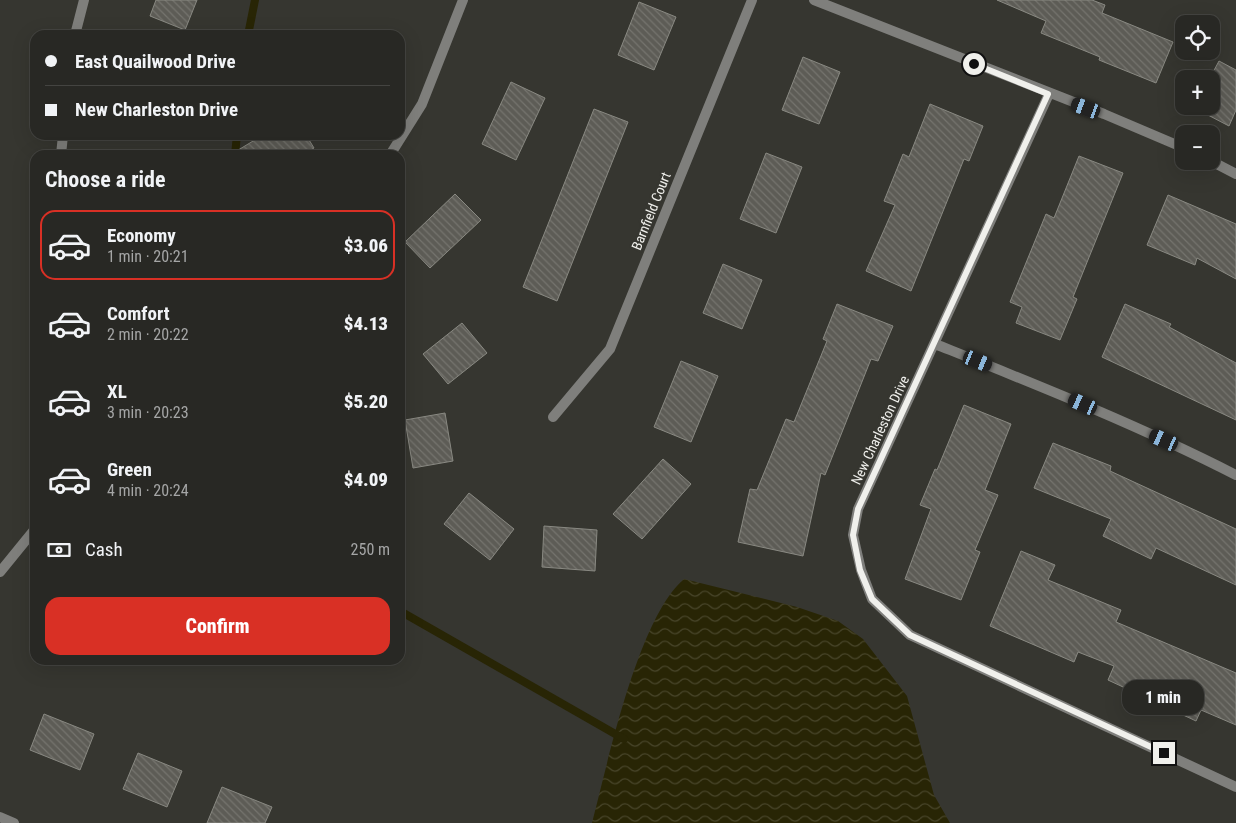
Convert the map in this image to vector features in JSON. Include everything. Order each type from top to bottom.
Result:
[{"type":"street","points":[[76,30],[84,0]]},
{"type":"street","points":[[405,131],[422,104],[463,0]]},
{"type":"street","name":"Barnfield Court","points":[[553,417],[610,349],[752,0]]},
{"type":"street","points":[[814,0],[1175,144]]},
{"type":"street","name":"New Charleston Drive","points":[[1048,94],[858,509],[853,535],[860,570],[872,599],[910,635],[1236,787]]},
{"type":"street","points":[[1220,166],[1236,174]]},
{"type":"street","points":[[935,344],[1163,439],[1236,476]]},
{"type":"street","points":[[0,572],[30,534]]},
{"type":"street","points":[[0,817],[14,823]]},
{"type":"water","points":[[684,579],[797,607],[838,621],[863,639],[907,696],[934,795],[950,823],[592,823],[616,729],[639,657],[652,625],[667,598]]},
{"type":"building","points":[[156,0],[197,0],[185,30],[150,16]]},
{"type":"building","points":[[997,0],[1092,0],[1105,5],[1102,13],[1173,42],[1156,83],[1099,60],[1100,57],[1041,33],[1046,21]]},
{"type":"building","points":[[639,2],[676,17],[654,70],[618,55]]},
{"type":"building","points":[[803,57],[840,72],[819,124],[782,110]]},
{"type":"building","points":[[1219,61],[1236,70],[1236,110],[1229,126],[1208,115],[1220,115],[1220,70],[1214,70]]},
{"type":"building","points":[[511,82],[545,98],[516,160],[482,144]]},
{"type":"building","points":[[930,104],[983,126],[969,161],[964,159],[911,291],[866,271],[895,205],[884,201],[903,154],[909,157]]},
{"type":"building","points":[[594,109],[628,122],[557,301],[523,287]]},
{"type":"building","points":[[255,140],[309,140],[314,148],[311,150],[238,150]]},
{"type":"building","points":[[766,153],[802,167],[776,233],[740,219]]},
{"type":"building","points":[[1079,156],[1123,173],[1073,297],[1077,299],[1060,340],[1016,323],[1022,307],[1010,302],[1046,214],[1054,218]]},
{"type":"building","points":[[455,194],[481,220],[430,268],[405,242]]},
{"type":"building","points":[[1168,195],[1236,224],[1236,279],[1197,258],[1195,265],[1147,245]]},
{"type":"building","points":[[723,264],[762,280],[742,329],[703,313]]},
{"type":"building","points":[[837,304],[893,326],[878,361],[871,359],[825,475],[821,473],[803,556],[738,542],[750,489],[757,490],[786,419],[794,422],[827,341],[823,339]]},
{"type":"building","points":[[1125,304],[1171,324],[1169,327],[1236,363],[1236,420],[1102,357]]},
{"type":"building","points":[[462,323],[487,353],[448,384],[423,354]]},
{"type":"building","points":[[681,361],[718,376],[691,442],[654,427]]},
{"type":"building","points":[[964,405],[1011,424],[985,490],[998,495],[975,550],[980,552],[961,600],[905,579],[931,509],[920,505]]},
{"type":"building","points":[[445,413],[453,461],[413,468],[405,420]]},
{"type":"building","points":[[1053,443],[1111,466],[1110,471],[1236,529],[1236,585],[1156,548],[1151,559],[1103,536],[1111,519],[1034,488]]},
{"type":"building","points":[[663,459],[691,484],[642,539],[613,514]]},
{"type":"building","points":[[469,493],[514,529],[490,560],[444,524]]},
{"type":"building","points":[[544,526],[597,530],[595,571],[542,567]]},
{"type":"building","points":[[1021,551],[1055,565],[1048,580],[1121,610],[1116,622],[1236,673],[1236,725],[1201,710],[1196,721],[1108,680],[1114,666],[1078,652],[1074,662],[990,626]]},
{"type":"building","points":[[44,714],[94,734],[80,770],[30,750]]},
{"type":"building","points":[[138,753],[182,771],[167,807],[123,789]]},
{"type":"building","points":[[222,787],[272,807],[265,823],[207,823]]},
{"type":"waterway","points":[[249,30],[255,0]]},
{"type":"waterway","points":[[236,140],[236,150]]},
{"type":"waterway","points":[[405,614],[624,739]]},
{"type":"route","points":[[974,64],[1048,94],[858,509],[853,535],[860,570],[872,599],[910,635],[1164,753]]}]
